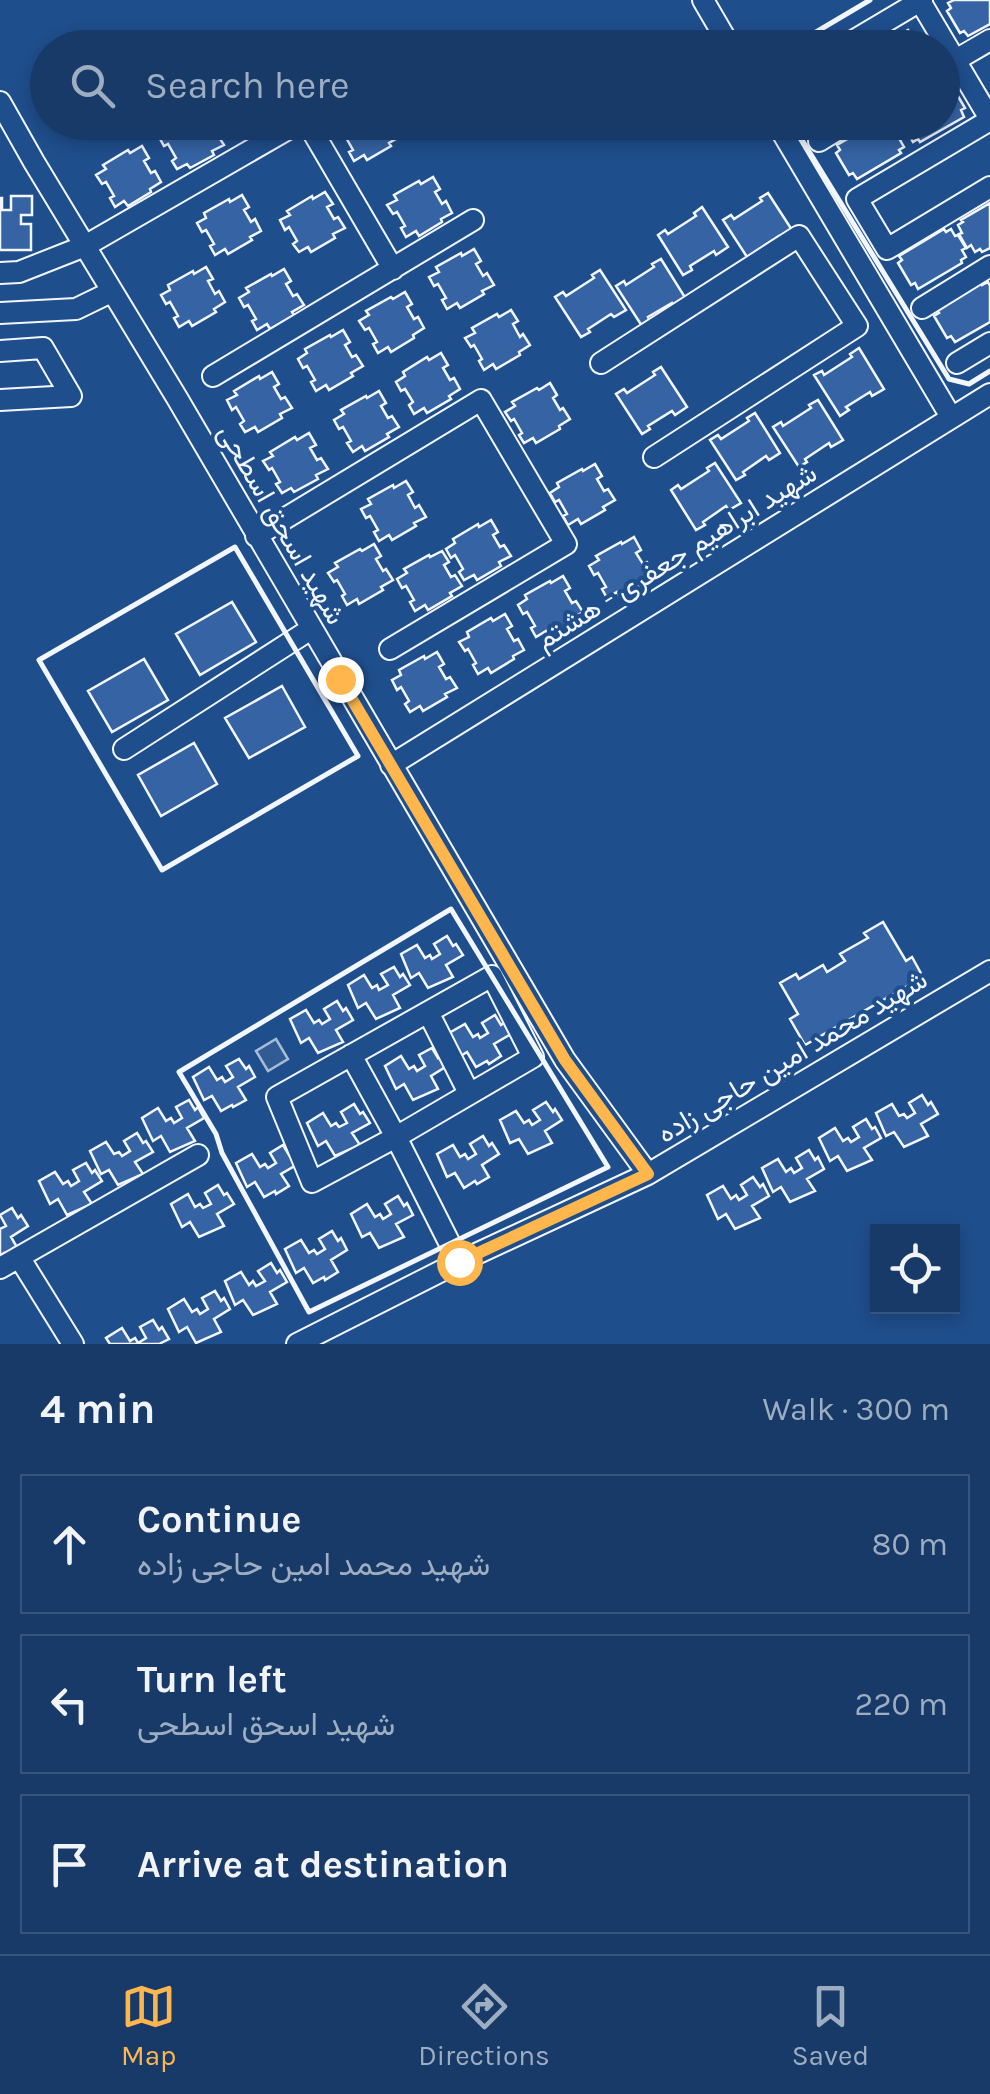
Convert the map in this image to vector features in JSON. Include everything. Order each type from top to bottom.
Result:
[{"type":"street","points":[[703,0],[721,30]]},
{"type":"street","points":[[871,30],[921,0],[934,30]]},
{"type":"street","points":[[960,58],[990,40]]},
{"type":"street","points":[[960,79],[990,119],[960,137]]},
{"type":"street","name":"شهید اسحق اسطحی","points":[[0,102],[565,1060],[648,1174]]},
{"type":"street","points":[[0,273],[19,272],[85,246],[271,140]]},
{"type":"street","points":[[314,140],[393,269]]},
{"type":"street","points":[[787,140],[951,417]]},
{"type":"street","points":[[955,140],[856,199],[887,249],[990,187]]},
{"type":"street","points":[[213,376],[474,220]]},
{"type":"street","points":[[601,363],[799,236],[857,326],[654,457]]},
{"type":"street","points":[[830,283],[861,263]]},
{"type":"street","points":[[922,308],[990,266]]},
{"type":"street","points":[[0,314],[76,309],[111,292]]},
{"type":"street","points":[[957,363],[990,343]]},
{"type":"street","points":[[0,351],[44,348],[71,396],[0,400]]},
{"type":"street","name":"شهید ابراهیم جعفری - هشتم","points":[[391,766],[990,394]]},
{"type":"street","points":[[256,536],[481,400],[566,544],[390,649]]},
{"type":"street","points":[[124,749],[311,629]]},
{"type":"street","name":"شهید محمد امین حاجی زاده","points":[[296,1344],[648,1174],[990,971]]},
{"type":"street","points":[[492,976],[532,1056],[312,1182],[278,1097],[428,1012],[492,976]]},
{"type":"street","points":[[428,1012],[469,1093]]},
{"type":"street","points":[[351,1055],[459,1262]]},
{"type":"street","points":[[73,1344],[10,1262],[198,1155]]},
{"type":"shaded area","points":[[276,1039],[288,1059],[268,1071],[256,1051]]},
{"type":"building","points":[[990,0],[990,24],[968,36],[964,31],[960,33],[947,11],[951,8],[948,3]]},
{"type":"building","points":[[161,140],[221,140],[224,145],[190,168],[187,164],[177,169],[172,161],[176,158],[168,144],[164,146]]},
{"type":"building","points":[[347,140],[394,140],[367,160],[364,155],[354,161],[349,152],[353,150]]},
{"type":"building","points":[[846,140],[900,140],[904,147],[899,150],[901,153],[857,179],[853,173],[849,175],[836,153],[840,150],[837,145]]},
{"type":"building","points":[[142,146],[149,158],[144,161],[161,182],[128,206],[124,201],[115,207],[106,182],[102,184],[96,175],[106,169],[103,165]]},
{"type":"building","points":[[433,177],[440,189],[435,192],[452,213],[419,236],[416,231],[406,237],[397,212],[393,214],[387,205],[397,200],[394,195]]},
{"type":"building","points":[[325,192],[333,204],[327,207],[345,228],[311,252],[308,247],[299,252],[289,227],[285,230],[280,220],[290,215],[287,211]]},
{"type":"building","points":[[768,193],[794,233],[782,240],[779,236],[749,260],[723,220],[731,215],[734,219]]},
{"type":"building","points":[[242,195],[249,207],[244,210],[261,231],[228,254],[225,249],[215,255],[210,246],[214,244],[197,223],[206,218],[204,213]]},
{"type":"building","points":[[11,196],[32,196],[32,215],[21,215],[21,224],[31,224],[31,250],[0,250],[0,198],[2,210],[11,210]]},
{"type":"building","points":[[990,203],[990,248],[975,252],[971,245],[967,248],[958,225]]},
{"type":"building","points":[[702,207],[728,247],[716,255],[714,251],[683,275],[658,235],[665,230],[668,234],[696,216],[694,213]]},
{"type":"building","points":[[944,229],[958,235],[966,248],[962,250],[966,257],[918,289],[915,283],[911,285],[898,263],[902,260],[899,256]]},
{"type":"building","points":[[474,249],[481,261],[476,264],[494,285],[460,308],[457,303],[447,309],[442,300],[446,298],[429,277],[439,272],[436,267]]},
{"type":"building","points":[[661,259],[686,299],[648,317],[650,321],[642,326],[616,286],[624,281],[626,285]]},
{"type":"building","points":[[206,267],[215,294],[219,291],[225,302],[192,326],[189,321],[179,327],[174,318],[178,316],[161,295],[170,290],[168,285]]},
{"type":"building","points":[[284,269],[291,281],[286,284],[304,305],[270,329],[267,324],[257,330],[252,321],[256,319],[239,298],[249,292],[246,288]]},
{"type":"building","points":[[600,270],[626,310],[614,317],[611,314],[581,337],[555,297],[563,292],[566,296]]},
{"type":"building","points":[[988,282],[990,322],[955,342],[951,336],[947,338],[934,316],[939,313],[936,309]]},
{"type":"building","points":[[405,292],[412,304],[407,307],[424,328],[391,352],[388,347],[378,353],[369,328],[365,330],[359,321],[369,315],[366,311]]},
{"type":"building","points":[[511,310],[518,321],[513,324],[520,337],[523,334],[530,345],[496,369],[493,364],[484,370],[474,345],[471,347],[465,338],[475,333],[472,328]]},
{"type":"building","points":[[343,330],[350,342],[345,345],[363,366],[329,390],[326,385],[316,391],[311,382],[315,380],[298,359],[307,353],[305,349]]},
{"type":"building","points":[[859,348],[884,389],[872,396],[870,392],[846,407],[849,410],[840,416],[814,375],[822,371],[824,375]]},
{"type":"building","points":[[441,353],[448,365],[443,368],[460,389],[427,413],[424,408],[414,414],[409,405],[413,402],[396,382],[405,376],[403,372]]},
{"type":"building","points":[[661,367],[687,407],[675,415],[672,411],[642,434],[616,394],[624,389],[627,393]]},
{"type":"building","points":[[272,372],[279,384],[274,387],[292,408],[258,432],[255,427],[245,432],[240,424],[244,421],[227,400],[237,395],[234,391]]},
{"type":"building","points":[[550,383],[557,395],[553,398],[570,419],[536,443],[533,438],[524,443],[514,419],[511,421],[505,412],[515,406],[512,402]]},
{"type":"building","points":[[379,391],[386,403],[381,406],[399,427],[365,451],[362,446],[353,452],[343,427],[339,429],[334,420],[344,414],[341,410]]},
{"type":"building","points":[[818,400],[843,440],[831,447],[829,443],[799,467],[773,427],[781,422],[783,426]]},
{"type":"building","points":[[755,413],[780,453],[769,460],[766,456],[736,480],[710,440],[718,435],[721,439]]},
{"type":"building","points":[[309,433],[316,445],[310,448],[328,469],[294,492],[291,488],[282,493],[272,468],[269,470],[263,461],[273,456],[270,452]]},
{"type":"building","points":[[715,463],[741,503],[729,510],[726,506],[696,530],[671,490],[678,485],[681,489]]},
{"type":"building","points":[[595,464],[602,476],[597,479],[615,500],[581,524],[578,519],[568,525],[563,516],[567,514],[550,493],[559,487],[557,483]]},
{"type":"building","points":[[406,481],[413,492],[408,495],[415,508],[419,505],[426,517],[392,540],[389,535],[379,541],[374,532],[378,530],[361,509],[371,504],[368,499]]},
{"type":"building","points":[[491,520],[498,532],[493,535],[511,556],[477,580],[474,575],[464,580],[455,555],[451,558],[446,549],[455,543],[453,539]]},
{"type":"building","points":[[634,537],[641,550],[636,553],[654,573],[620,597],[617,592],[607,598],[602,589],[606,587],[589,566],[599,560],[596,556]]},
{"type":"building","points":[[374,544],[381,556],[376,559],[393,580],[359,604],[357,599],[347,605],[337,580],[334,582],[328,573],[338,567],[335,563]]},
{"type":"building","points":[[442,551],[449,562],[444,565],[462,586],[428,610],[425,605],[415,611],[410,602],[414,600],[397,579],[407,573],[404,569]]},
{"type":"building","points":[[563,576],[570,588],[565,591],[583,612],[549,636],[546,631],[536,637],[531,628],[535,626],[518,605],[527,599],[525,595]]},
{"type":"building","points":[[232,602],[256,642],[200,675],[176,634]]},
{"type":"building","points":[[505,614],[512,626],[507,629],[524,650],[491,673],[488,668],[478,674],[468,649],[465,651],[459,642],[469,637],[467,632]]},
{"type":"building","points":[[437,652],[444,664],[439,667],[457,688],[423,711],[420,706],[410,712],[405,704],[409,701],[392,680],[401,675],[399,670]]},
{"type":"building","points":[[144,659],[168,700],[112,732],[88,691]]},
{"type":"building","points":[[282,686],[305,727],[249,758],[225,718]]},
{"type":"building","points":[[194,743],[217,784],[161,816],[138,775]]},
{"type":"building","points":[[883,922],[906,961],[912,957],[923,977],[805,1045],[790,1019],[798,1014],[780,983],[796,974],[799,979],[823,965],[827,972],[845,961],[840,954],[868,938],[864,933]]},
{"type":"building","points":[[447,936],[463,955],[446,965],[453,977],[428,988],[419,973],[411,978],[401,954],[417,945],[425,958],[430,955],[432,959],[440,954],[434,944]]},
{"type":"building","points":[[394,967],[410,985],[393,995],[400,1008],[376,1019],[366,1003],[358,1008],[348,985],[364,975],[372,988],[377,985],[379,990],[388,985],[381,974]]},
{"type":"building","points":[[337,1001],[353,1020],[336,1030],[343,1042],[318,1053],[309,1038],[301,1043],[290,1019],[306,1010],[314,1023],[319,1020],[322,1024],[330,1019],[324,1009]]},
{"type":"building","points":[[495,1015],[511,1034],[494,1044],[501,1056],[476,1067],[467,1052],[459,1057],[449,1033],[465,1024],[473,1037],[478,1034],[480,1038],[488,1033],[482,1023]]},
{"type":"building","points":[[432,1048],[447,1066],[431,1076],[438,1089],[413,1100],[404,1084],[396,1089],[385,1066],[401,1056],[409,1069],[414,1066],[417,1071],[425,1066],[419,1055]]},
{"type":"building","points":[[239,1059],[255,1077],[238,1087],[246,1100],[221,1111],[212,1096],[204,1100],[193,1077],[209,1067],[217,1080],[222,1077],[225,1082],[233,1077],[226,1066]]},
{"type":"building","points":[[922,1095],[938,1114],[921,1124],[928,1136],[904,1147],[894,1132],[886,1136],[876,1113],[892,1104],[899,1116],[904,1114],[907,1118],[915,1113],[909,1103]]},
{"type":"building","points":[[189,1100],[204,1118],[187,1128],[195,1141],[170,1152],[161,1136],[153,1141],[142,1118],[158,1108],[166,1121],[171,1118],[174,1123],[182,1118],[176,1107]]},
{"type":"building","points":[[546,1102],[562,1120],[545,1131],[552,1143],[528,1154],[519,1139],[510,1143],[500,1120],[516,1111],[524,1123],[529,1120],[532,1125],[540,1120],[533,1110]]},
{"type":"building","points":[[354,1104],[370,1123],[352,1133],[360,1145],[335,1156],[326,1141],[318,1146],[307,1123],[323,1113],[331,1126],[336,1123],[339,1127],[347,1123],[341,1112]]},
{"type":"building","points":[[866,1119],[881,1138],[864,1148],[872,1160],[847,1171],[838,1156],[830,1161],[819,1138],[835,1128],[843,1141],[848,1138],[851,1142],[859,1137],[853,1127]]},
{"type":"building","points":[[137,1133],[153,1152],[135,1162],[143,1174],[118,1185],[109,1170],[101,1174],[90,1151],[106,1142],[114,1154],[119,1152],[122,1156],[130,1151],[124,1141]]},
{"type":"building","points":[[483,1136],[499,1154],[482,1165],[489,1177],[464,1188],[455,1173],[447,1177],[437,1154],[453,1145],[460,1157],[465,1154],[468,1159],[476,1154],[470,1144]]},
{"type":"building","points":[[283,1145],[298,1164],[281,1174],[289,1186],[264,1197],[255,1182],[247,1187],[236,1163],[252,1154],[260,1167],[265,1164],[268,1168],[276,1163],[270,1153]]},
{"type":"building","points":[[809,1150],[824,1169],[807,1179],[815,1191],[790,1202],[781,1187],[773,1192],[762,1168],[778,1159],[786,1172],[791,1168],[794,1173],[802,1168],[796,1158]]},
{"type":"building","points":[[86,1163],[102,1181],[84,1192],[92,1204],[67,1215],[58,1199],[50,1204],[39,1181],[55,1172],[63,1184],[68,1181],[71,1186],[79,1181],[73,1170]]},
{"type":"building","points":[[753,1177],[760,1187],[763,1184],[769,1196],[752,1206],[760,1218],[735,1229],[726,1214],[718,1219],[707,1195],[723,1186],[731,1199],[736,1195],[739,1200],[747,1195],[741,1185]]},
{"type":"building","points":[[218,1185],[234,1204],[217,1214],[224,1226],[199,1237],[190,1222],[182,1227],[171,1204],[188,1194],[195,1207],[200,1204],[203,1208],[211,1204],[205,1193]]},
{"type":"building","points":[[398,1196],[413,1215],[396,1224],[404,1237],[379,1248],[370,1233],[362,1237],[351,1214],[367,1204],[375,1217],[380,1214],[383,1219],[391,1214],[385,1204]]},
{"type":"building","points":[[12,1208],[28,1226],[11,1237],[18,1249],[0,1256],[0,1229],[6,1226],[0,1215]]},
{"type":"building","points":[[332,1231],[347,1250],[331,1260],[338,1272],[313,1283],[304,1268],[296,1273],[285,1249],[301,1240],[309,1253],[314,1250],[317,1254],[325,1249],[319,1239]]},
{"type":"building","points":[[271,1263],[287,1282],[270,1292],[277,1304],[253,1315],[243,1300],[235,1305],[225,1281],[241,1272],[249,1285],[253,1281],[256,1286],[265,1281],[258,1271]]},
{"type":"building","points":[[215,1291],[230,1309],[214,1319],[221,1332],[196,1343],[187,1327],[179,1332],[168,1309],[184,1299],[192,1312],[197,1309],[200,1314],[208,1309],[202,1298]]},
{"type":"building","points":[[153,1320],[169,1339],[159,1344],[110,1344],[106,1338],[122,1328],[130,1341],[135,1338],[138,1343],[146,1338],[140,1327]]},
{"type":"wall","points":[[819,30],[870,0]]},
{"type":"wall","points":[[802,140],[949,379],[969,384],[990,371]]},
{"type":"wall","points":[[235,547],[358,756],[162,870],[39,660],[235,547]]},
{"type":"wall","points":[[451,909],[608,1167],[309,1312],[222,1153],[216,1134],[179,1072],[451,909]]},
{"type":"route","points":[[340,679],[565,1060],[648,1174],[459,1262]]}]
